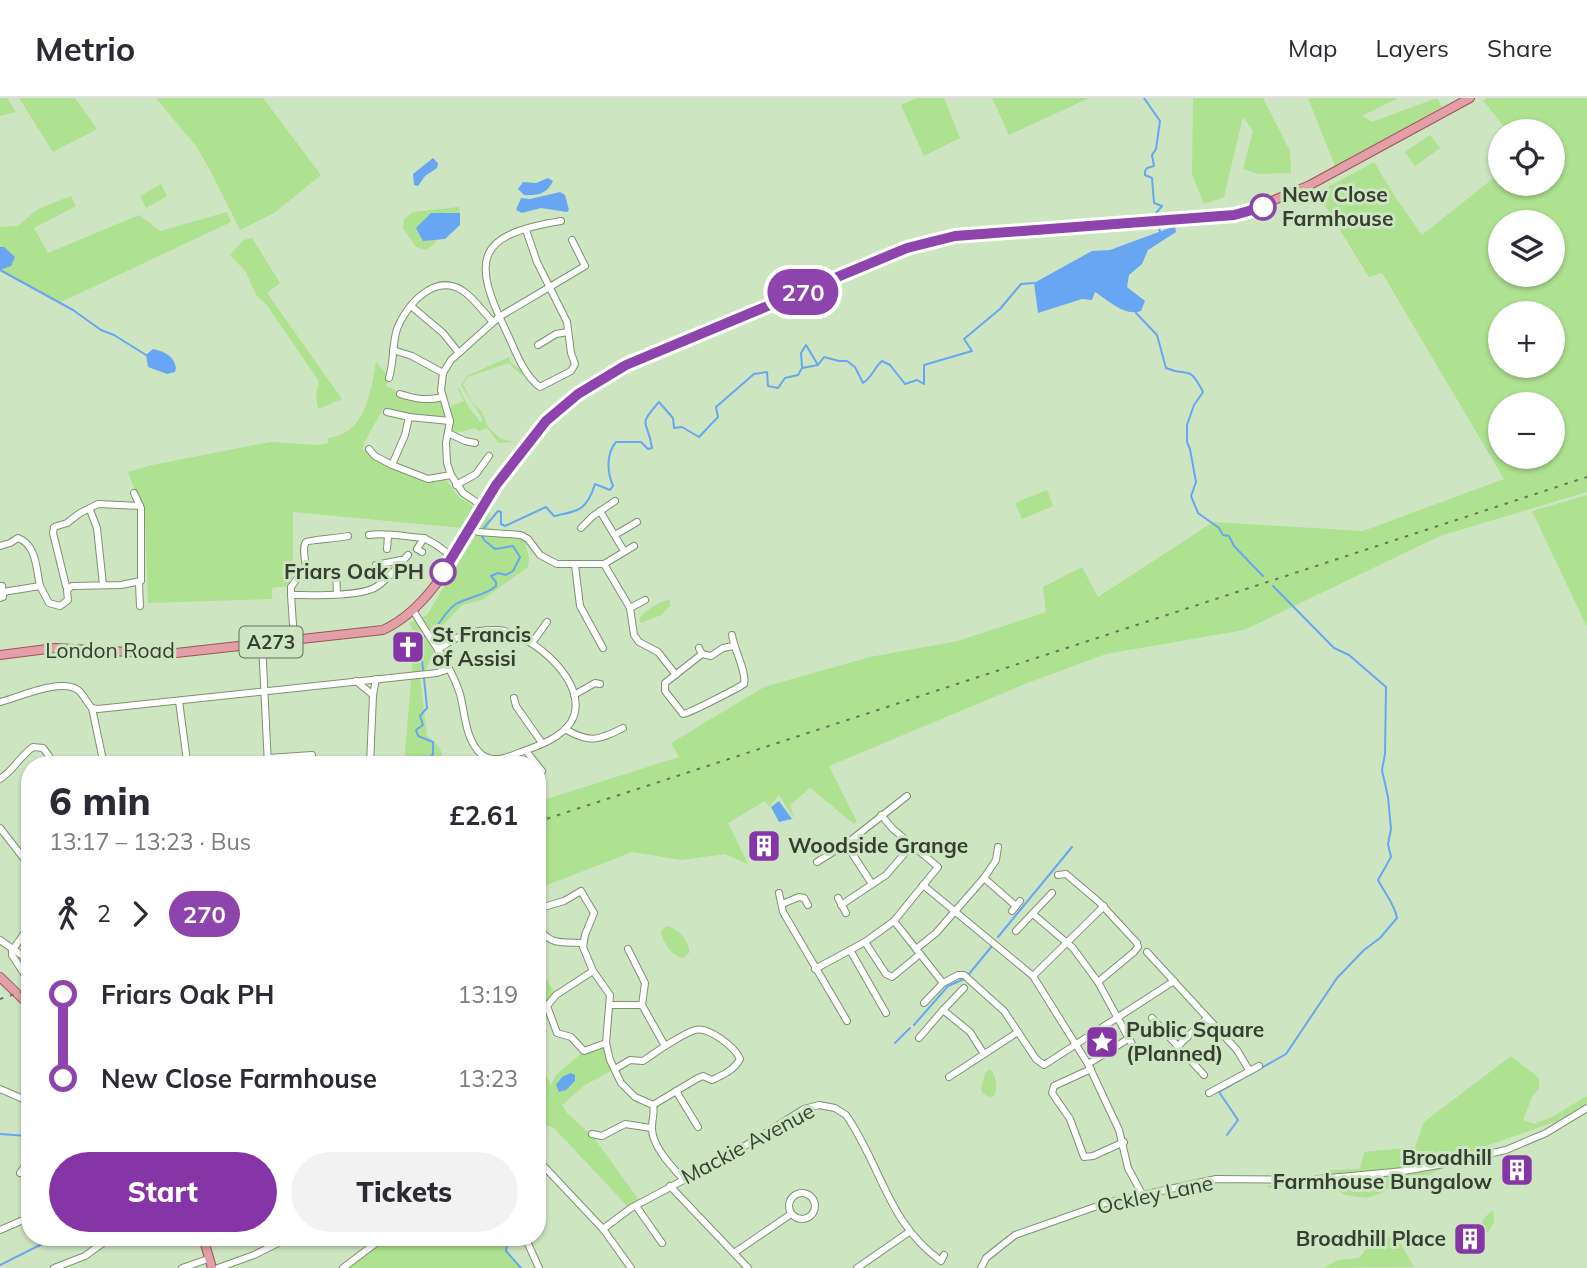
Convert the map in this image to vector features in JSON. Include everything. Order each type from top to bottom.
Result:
[{"type":"main road","name":"London Road","points":[[0,655],[55,648],[167,654],[383,629],[395,624],[413,610],[453,557],[496,485],[546,421],[578,394],[626,365],[931,241],[955,236],[1234,215],[1263,207],[1470,98]]},
{"type":"main road","points":[[0,977],[21,997]]},
{"type":"main road","points":[[205,1246],[212,1268]]},
{"type":"street","points":[[526,230],[537,262],[567,322],[575,364],[572,371],[540,387],[523,365],[499,317],[485,282],[485,260],[495,244],[515,233],[538,225],[561,221]]},
{"type":"street","points":[[484,507],[463,493],[450,475],[447,463],[450,421],[440,384],[443,373],[451,360],[499,317],[585,266],[572,240]]},
{"type":"street","points":[[389,378],[397,328],[411,306],[431,288],[444,285],[463,291],[493,322]]},
{"type":"street","points":[[411,306],[443,332],[459,353]]},
{"type":"street","points":[[538,345],[556,334],[568,332]]},
{"type":"street","points":[[393,350],[412,356],[443,373]]},
{"type":"street","points":[[400,394],[416,400],[443,397]]},
{"type":"street","points":[[387,412],[450,421]]},
{"type":"street","points":[[392,465],[405,435],[408,417]]},
{"type":"street","points":[[448,433],[475,443]]},
{"type":"street","points":[[369,449],[375,456],[392,465],[428,479],[450,475]]},
{"type":"street","points":[[456,485],[476,474],[489,457]]},
{"type":"street","points":[[134,493],[140,506],[140,606]]},
{"type":"street","points":[[581,528],[615,501]]},
{"type":"street","points":[[0,546],[18,538],[24,540],[35,559],[40,586],[46,599],[55,606],[64,604],[68,600],[68,588],[53,529],[98,504],[140,506]]},
{"type":"street","points":[[90,510],[97,528],[103,585]]},
{"type":"street","points":[[600,511],[624,551]]},
{"type":"street","points":[[615,535],[637,522]]},
{"type":"street","points":[[471,528],[482,533],[522,536],[546,559],[557,564],[604,564],[634,546]]},
{"type":"street","points":[[369,535],[381,533],[388,536],[424,538],[453,557]]},
{"type":"street","points":[[387,549],[388,536]]},
{"type":"street","points":[[294,639],[291,587],[306,566],[306,542],[348,537]]},
{"type":"street","points":[[422,552],[417,549],[424,538]]},
{"type":"street","points":[[291,595],[337,594],[372,589],[387,579],[405,557],[376,565]]},
{"type":"street","points":[[604,564],[630,608],[634,635],[639,642],[658,652],[673,677]]},
{"type":"street","points":[[575,565],[580,606],[603,648]]},
{"type":"street","points":[[336,572],[337,594]]},
{"type":"street","points":[[68,588],[139,583]]},
{"type":"street","points":[[1,592],[40,586]]},
{"type":"street","points":[[630,608],[645,600]]},
{"type":"street","points":[[413,610],[449,669],[459,691],[473,744],[482,756]]},
{"type":"street","points":[[532,643],[547,622]]},
{"type":"street","points":[[438,650],[456,638],[483,630],[517,634],[550,658],[565,675],[574,695],[572,721],[565,729],[542,743],[513,756]]},
{"type":"street","points":[[732,635],[734,649],[745,677],[744,684],[690,713],[683,714],[665,691],[665,683],[701,651],[711,656],[723,648],[734,649]]},
{"type":"street","points":[[262,643],[268,756]]},
{"type":"street","points":[[92,708],[438,673],[449,669]]},
{"type":"street","points":[[370,756],[376,679]]},
{"type":"street","points":[[356,681],[373,695]]},
{"type":"street","points":[[574,695],[595,683],[600,684]]},
{"type":"street","points":[[0,702],[57,685],[79,691],[92,708],[102,756]]},
{"type":"street","points":[[514,698],[516,706],[542,743]]},
{"type":"street","points":[[179,701],[186,756]]},
{"type":"street","points":[[565,729],[593,740],[624,728]]},
{"type":"street","points":[[21,756],[33,747],[43,748],[48,756]]},
{"type":"street","points":[[526,751],[530,756]]},
{"type":"street","points":[[305,756],[312,755]]},
{"type":"street","points":[[0,779],[13,770],[21,757]]},
{"type":"street","points":[[817,862],[846,844],[907,796]]},
{"type":"street","points":[[816,969],[865,942],[894,920],[938,867],[881,815]]},
{"type":"street","points":[[0,828],[21,854]]},
{"type":"street","points":[[846,844],[872,884]]},
{"type":"street","points":[[846,913],[839,902],[886,875],[912,845]]},
{"type":"street","points":[[865,942],[886,974],[892,977],[936,933],[984,878],[996,860],[998,847]]},
{"type":"street","points":[[1058,876],[1062,873],[1073,880],[1104,906],[1136,940],[1138,947],[1115,970],[1098,982]]},
{"type":"street","points":[[984,878],[1016,906]]},
{"type":"street","points":[[923,885],[1032,976],[1090,1066],[1124,1142],[1128,1168],[1142,1194]]},
{"type":"street","points":[[546,906],[564,901],[581,891],[594,914],[583,943],[593,971],[610,995],[606,1043],[621,1083],[635,1097],[653,1105],[655,1111],[651,1128],[665,1157],[682,1179]]},
{"type":"street","points":[[779,893],[783,912],[847,1021]]},
{"type":"street","points":[[1016,931],[1052,893]]},
{"type":"street","points":[[782,904],[799,897],[804,898],[808,905]]},
{"type":"street","points":[[1032,976],[1104,906]]},
{"type":"street","points":[[1033,914],[1067,942],[1098,982],[1133,1046]]},
{"type":"street","points":[[894,920],[943,983]]},
{"type":"street","points":[[12,951],[21,938]]},
{"type":"street","points":[[546,938],[550,941],[583,943]]},
{"type":"street","points":[[0,940],[12,951],[21,969]]},
{"type":"street","points":[[628,949],[645,983],[642,1005],[665,1046]]},
{"type":"street","points":[[850,950],[886,1013]]},
{"type":"street","points":[[12,951],[21,953]]},
{"type":"street","points":[[1147,952],[1237,1050],[1249,1070]]},
{"type":"street","points":[[593,971],[556,995],[547,1006],[558,1033],[571,1037],[580,1049],[584,1051],[606,1043]]},
{"type":"street","points":[[924,1003],[943,983],[958,975],[964,975],[1004,1011],[1039,1063],[1044,1065],[1174,981]]},
{"type":"street","points":[[919,1038],[964,988]]},
{"type":"street","points":[[610,1005],[642,1005]]},
{"type":"street","points":[[874,1010],[882,1006]]},
{"type":"street","points":[[943,1010],[970,1031],[984,1054]]},
{"type":"street","points":[[1152,1018],[1204,1075]]},
{"type":"street","points":[[1177,1047],[1207,1018]]},
{"type":"street","points":[[615,1069],[629,1060],[643,1061],[695,1030],[703,1030],[737,1052],[740,1059],[723,1074],[712,1080],[703,1076],[653,1105]]},
{"type":"street","points":[[949,1077],[1018,1032]]},
{"type":"street","points":[[1124,1142],[1093,1156],[1084,1157],[1070,1119],[1052,1093],[1054,1086],[1090,1066],[1128,1039]]},
{"type":"street","points":[[1209,1093],[1259,1066]]},
{"type":"street","points":[[0,1089],[21,1098]]},
{"type":"street","points":[[676,1091],[698,1128]]},
{"type":"street","name":"Mackie Avenue","points":[[603,1229],[682,1179],[727,1157],[804,1109],[819,1105],[835,1108],[846,1115],[892,1207],[909,1232],[942,1258],[932,1264]]},
{"type":"street","name":"Ockley Lane","points":[[981,1268],[986,1258],[1015,1235],[1106,1203],[1216,1180],[1308,1180],[1438,1165],[1506,1150],[1546,1133],[1587,1108]]},
{"type":"street","points":[[592,1134],[602,1136],[625,1124],[651,1128]]},
{"type":"street","points":[[546,1168],[603,1229],[631,1268]]},
{"type":"street","points":[[670,1186],[748,1268]]},
{"type":"street","points":[[805,1193],[813,1198],[815,1207],[809,1217],[797,1219],[790,1214],[789,1200],[796,1194],[805,1193]]},
{"type":"street","points":[[636,1206],[662,1243]]},
{"type":"street","points":[[734,1253],[790,1214]]},
{"type":"street","points":[[0,1230],[21,1221]]},
{"type":"street","points":[[857,1268],[909,1232]]},
{"type":"street","points":[[54,1268],[85,1256],[99,1246]]},
{"type":"street","points":[[218,1268],[272,1246]]},
{"type":"street","points":[[343,1268],[372,1246]]},
{"type":"street","points":[[529,1246],[539,1268]]},
{"type":"street","points":[[182,1268],[208,1259]]},
{"type":"green space","points":[[0,98],[7,98],[16,112],[0,116]]},
{"type":"green space","points":[[19,98],[75,98],[97,129],[53,152]]},
{"type":"green space","points":[[156,98],[263,98],[321,175],[274,213],[240,230],[196,146]]},
{"type":"green space","points":[[917,98],[944,98],[960,138],[924,156],[901,105]]},
{"type":"green space","points":[[992,98],[1089,98],[1009,135]]},
{"type":"green space","points":[[1193,98],[1263,98],[1290,151],[1291,173],[1259,174],[1243,169],[1253,131],[1243,117],[1224,197],[1204,204],[1192,174]]},
{"type":"green space","points":[[1308,98],[1398,98],[1362,116],[1372,122],[1437,98],[1442,107],[1335,166]]},
{"type":"green space","points":[[1587,98],[1587,492],[1440,536],[1244,630],[1106,654],[1030,682],[829,766],[857,822],[854,824],[810,788],[790,805],[794,819],[779,795],[769,807],[765,801],[728,823],[748,864],[725,854],[682,860],[632,852],[546,885],[546,799],[679,757],[671,743],[764,687],[870,657],[958,641],[1046,612],[1043,587],[1082,567],[1098,597],[1213,522],[1363,531],[1504,479],[1498,469],[1565,469],[1565,392],[1488,392],[1488,452],[1384,276],[1381,273],[1369,277],[1317,193],[1374,162],[1422,235],[1488,183],[1488,196],[1565,196],[1565,119],[1498,119],[1483,100]]},
{"type":"green space","points":[[1430,135],[1440,148],[1415,166],[1405,152]]},
{"type":"green space","points":[[161,184],[167,196],[146,208],[140,196]]},
{"type":"green space","points":[[71,196],[76,206],[34,228],[48,253],[139,215],[160,231],[227,212],[231,222],[61,302],[0,270],[0,227],[18,226],[38,209]]},
{"type":"green space","points":[[459,207],[460,213],[431,213],[437,238],[427,250],[416,247],[403,228],[404,219],[413,212]]},
{"type":"green space","points":[[252,238],[280,283],[267,293],[342,399],[318,409],[316,397],[319,381],[266,304],[256,295],[246,272],[230,255],[244,240]]},
{"type":"green space","points":[[509,357],[511,363],[525,373],[521,375],[509,363],[468,377],[463,384],[472,402],[482,412],[488,427],[501,439],[515,442],[499,443],[487,428],[479,431],[475,428],[452,431],[451,406],[464,401],[459,388],[481,423],[482,418],[461,385],[467,376]]},
{"type":"green space","points":[[376,362],[387,374],[386,386],[399,392],[399,396],[421,402],[441,400],[446,417],[407,415],[383,409],[363,449],[374,459],[426,483],[446,480],[458,496],[474,507],[462,528],[293,512],[293,558],[289,586],[272,588],[272,599],[148,603],[145,517],[128,472],[270,442],[318,445],[329,443],[327,438],[344,433],[358,421],[367,402]]},
{"type":"green space","points":[[1047,490],[1053,506],[1022,519],[1015,503]]},
{"type":"green space","points":[[1587,495],[1587,627],[1532,511]]},
{"type":"green space","points":[[490,511],[488,528],[523,534],[529,558],[528,567],[482,600],[462,605],[441,627],[430,645],[435,653],[420,678],[427,736],[437,745],[442,756],[405,756],[415,634],[409,623],[427,615]]},
{"type":"green space","points":[[670,600],[670,606],[661,615],[641,623],[639,619],[649,609]]},
{"type":"green space","points":[[667,926],[679,933],[688,944],[689,953],[683,958],[672,952],[663,940],[661,931]]},
{"type":"green space","points":[[546,978],[556,995],[549,1003],[552,1017],[546,1020]]},
{"type":"green space","points":[[606,1043],[615,1069],[585,1085],[562,1105],[594,1138],[639,1200],[632,1211],[554,1128],[546,1125],[546,1076],[551,1085],[555,1076],[584,1051]]},
{"type":"green space","points":[[1511,1056],[1539,1078],[1539,1089],[1532,1097],[1523,1120],[1534,1124],[1554,1116],[1587,1096],[1587,1103],[1557,1121],[1489,1145],[1417,1181],[1367,1198],[1345,1195],[1329,1186],[1266,1186],[1318,1182],[1330,1170],[1360,1169],[1364,1152],[1415,1147],[1424,1122]]},
{"type":"green space","points":[[990,1069],[996,1086],[994,1096],[989,1097],[983,1094],[981,1089],[985,1073]]},
{"type":"green space","points":[[1493,1210],[1494,1222],[1488,1232],[1483,1232],[1480,1227],[1484,1218]]},
{"type":"green space","points":[[1382,1237],[1397,1237],[1414,1267],[1324,1268],[1338,1260],[1359,1258],[1371,1243]]},
{"type":"green space","points":[[377,1246],[505,1246],[520,1268],[347,1268]]},
{"type":"water","points":[[433,158],[438,163],[437,168],[425,176],[418,186],[414,185],[413,174]]},
{"type":"water","points":[[548,178],[553,181],[548,189],[541,193],[524,195],[518,189],[523,182],[536,183]]},
{"type":"water","points":[[560,192],[565,195],[569,210],[567,212],[541,208],[522,213],[516,210],[521,198],[530,199]]},
{"type":"water","points":[[431,213],[460,213],[460,225],[445,239],[423,241],[416,228]]},
{"type":"water","points":[[1175,226],[1176,232],[1148,250],[1142,264],[1129,275],[1127,287],[1145,301],[1141,311],[1123,310],[1095,292],[1092,300],[1082,299],[1038,313],[1034,283],[1092,251],[1110,250]]},
{"type":"water","points":[[0,247],[4,247],[15,257],[11,266],[0,270]]},
{"type":"water","points":[[153,349],[171,357],[175,372],[167,374],[148,367],[146,355]]},
{"type":"water","points":[[779,801],[792,819],[779,822],[771,807]]},
{"type":"water","points":[[571,1073],[575,1075],[575,1081],[566,1090],[559,1092],[556,1085],[562,1077]]},
{"type":"waterway","points":[[1144,98],[1160,121],[1156,149],[1152,155],[1154,166],[1145,171],[1145,175],[1152,178],[1154,203],[1162,206],[1156,213],[1157,217]]},
{"type":"waterway","points":[[1158,222],[1160,232]]},
{"type":"waterway","points":[[0,270],[73,310],[101,330],[146,355]]},
{"type":"waterway","points":[[483,529],[498,511],[501,512],[501,524],[505,526],[546,507],[554,516],[576,511],[589,499],[595,484],[610,490],[613,486],[608,463],[610,452],[616,442],[641,442],[648,449],[652,448],[645,424],[659,402],[673,418],[674,428],[682,427],[699,437],[718,417],[716,407],[754,374],[767,372],[768,386],[778,388],[785,378],[798,375],[802,368],[818,365],[824,357],[847,361],[855,367],[863,383],[882,361],[890,365],[905,384],[917,380],[924,384],[924,365],[972,351],[964,339],[1000,309],[1021,284],[1034,283]]},
{"type":"waterway","points":[[1136,313],[1157,335],[1166,368],[1191,374],[1203,392],[1194,405],[1187,425],[1187,442],[1196,482],[1191,496],[1198,513],[1219,528],[1223,535],[1229,536],[1234,546],[1263,576]]},
{"type":"waterway","points":[[802,367],[801,353],[806,345],[818,365]]},
{"type":"waterway","points":[[430,633],[456,604],[496,586],[491,576],[498,573],[506,575],[513,571],[520,557],[513,546],[495,549],[481,534]]},
{"type":"waterway","points":[[1227,1135],[1238,1120],[1219,1092],[1286,1054],[1337,978],[1364,950],[1380,938],[1397,918],[1392,903],[1378,880],[1391,857],[1388,844],[1391,829],[1388,797],[1382,770],[1385,754],[1386,687],[1349,655],[1334,648],[1273,586]]},
{"type":"waterway","points":[[423,670],[420,638],[425,636]]},
{"type":"waterway","points":[[424,678],[427,708],[420,716],[423,725],[416,730],[418,736],[433,742],[431,756]]},
{"type":"waterway","points":[[998,937],[1072,847]]},
{"type":"waterway","points":[[969,974],[992,946]]},
{"type":"waterway","points":[[914,1025],[948,986],[964,979]]},
{"type":"waterway","points":[[895,1043],[910,1028]]},
{"type":"waterway","points":[[0,1134],[21,1136]]},
{"type":"waterway","points":[[0,1265],[38,1246]]},
{"type":"waterway","points":[[507,1246],[506,1251],[521,1268]]},
{"type":"railway","points":[[546,819],[1587,477]]},
{"type":"railway","points":[[0,999],[21,992]]},
{"type":"bus line","name":"270","points":[[443,572],[496,485],[546,421],[578,394],[626,365],[907,248],[931,241],[955,236],[1234,215],[1263,207]]},
{"type":"place","name":"New Close Farmhouse","points":[[1263,207]]},
{"type":"place","name":"Friars Oak PH","points":[[443,572]]},
{"type":"place","name":"St Francis of Assisi","points":[[408,647]]},
{"type":"place","name":"Woodside Grange","points":[[764,846]]},
{"type":"place","name":"Public Square (Planned)","points":[[1102,1042]]},
{"type":"place","name":"Broadhill Farmhouse Bungalow","points":[[1517,1170]]},
{"type":"place","name":"Broadhill Place","points":[[1470,1239]]}]
